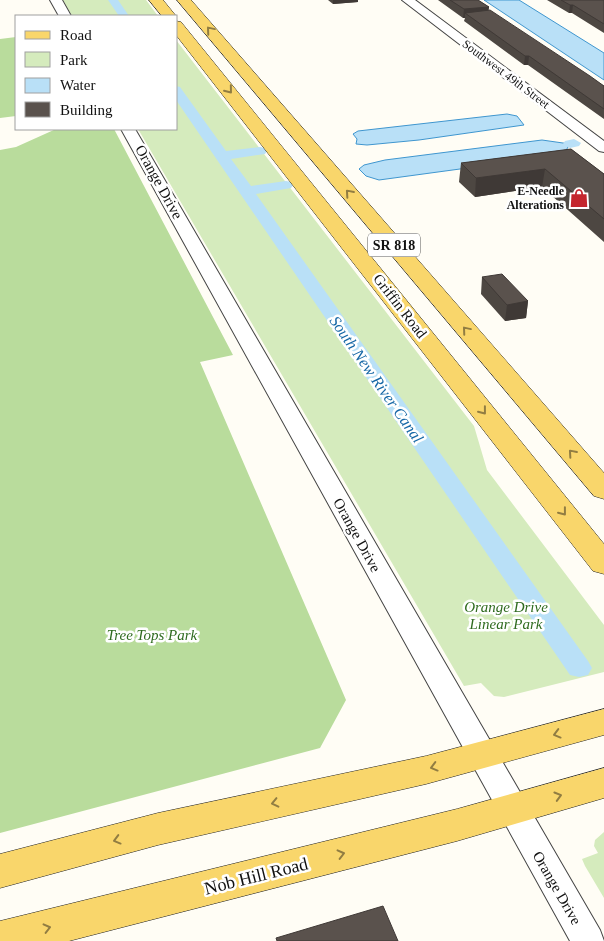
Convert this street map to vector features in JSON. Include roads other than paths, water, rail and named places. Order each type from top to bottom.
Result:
[{"type":"main road","points":[[156,0],[168,15]]},
{"type":"main road","points":[[169,0],[178,10],[189,6]]},
{"type":"main road","name":"SR 818","points":[[189,6],[604,490]]},
{"type":"main road","name":"Griffin Road","points":[[178,27],[604,564]]},
{"type":"main road","points":[[202,57],[222,60],[267,107],[284,118]]},
{"type":"main road","points":[[264,135],[292,150],[349,218],[379,228]]},
{"type":"main road","points":[[0,871],[158,829],[426,770],[604,722]]},
{"type":"main road","name":"Nob Hill Road","points":[[0,940],[512,810],[604,783]]},
{"type":"street","points":[[56,0],[64,15]]},
{"type":"street","name":"Southwest 49th Street","points":[[408,0],[604,148]]},
{"type":"street","name":"Orange Drive","points":[[129,130],[512,810],[588,941]]},
{"type":"water","points":[[484,0],[519,0],[604,53],[604,80]]},
{"type":"water","points":[[507,114],[517,116],[524,125],[419,140],[367,145],[356,144],[357,139],[353,134],[358,131]]},
{"type":"water","points":[[542,140],[570,144],[563,155],[379,180],[366,176],[359,169],[364,165],[385,160]]},
{"type":"waterway","name":"South New River Canal","points":[[113,0],[123,15]]},
{"type":"waterway","name":"South New River Canal","points":[[178,93],[579,668]]},
{"type":"waterway","points":[[570,144],[574,143]]},
{"type":"waterway","points":[[223,156],[260,151]]},
{"type":"waterway","points":[[247,191],[286,185]]},
{"type":"place","name":"E-Needle Alterations","points":[[579,198]]},
{"type":"park label","name":"Orange Drive Linear Park","points":[[506,616]]},
{"type":"park label","name":"Tree Tops Park","points":[[152,635]]}]
